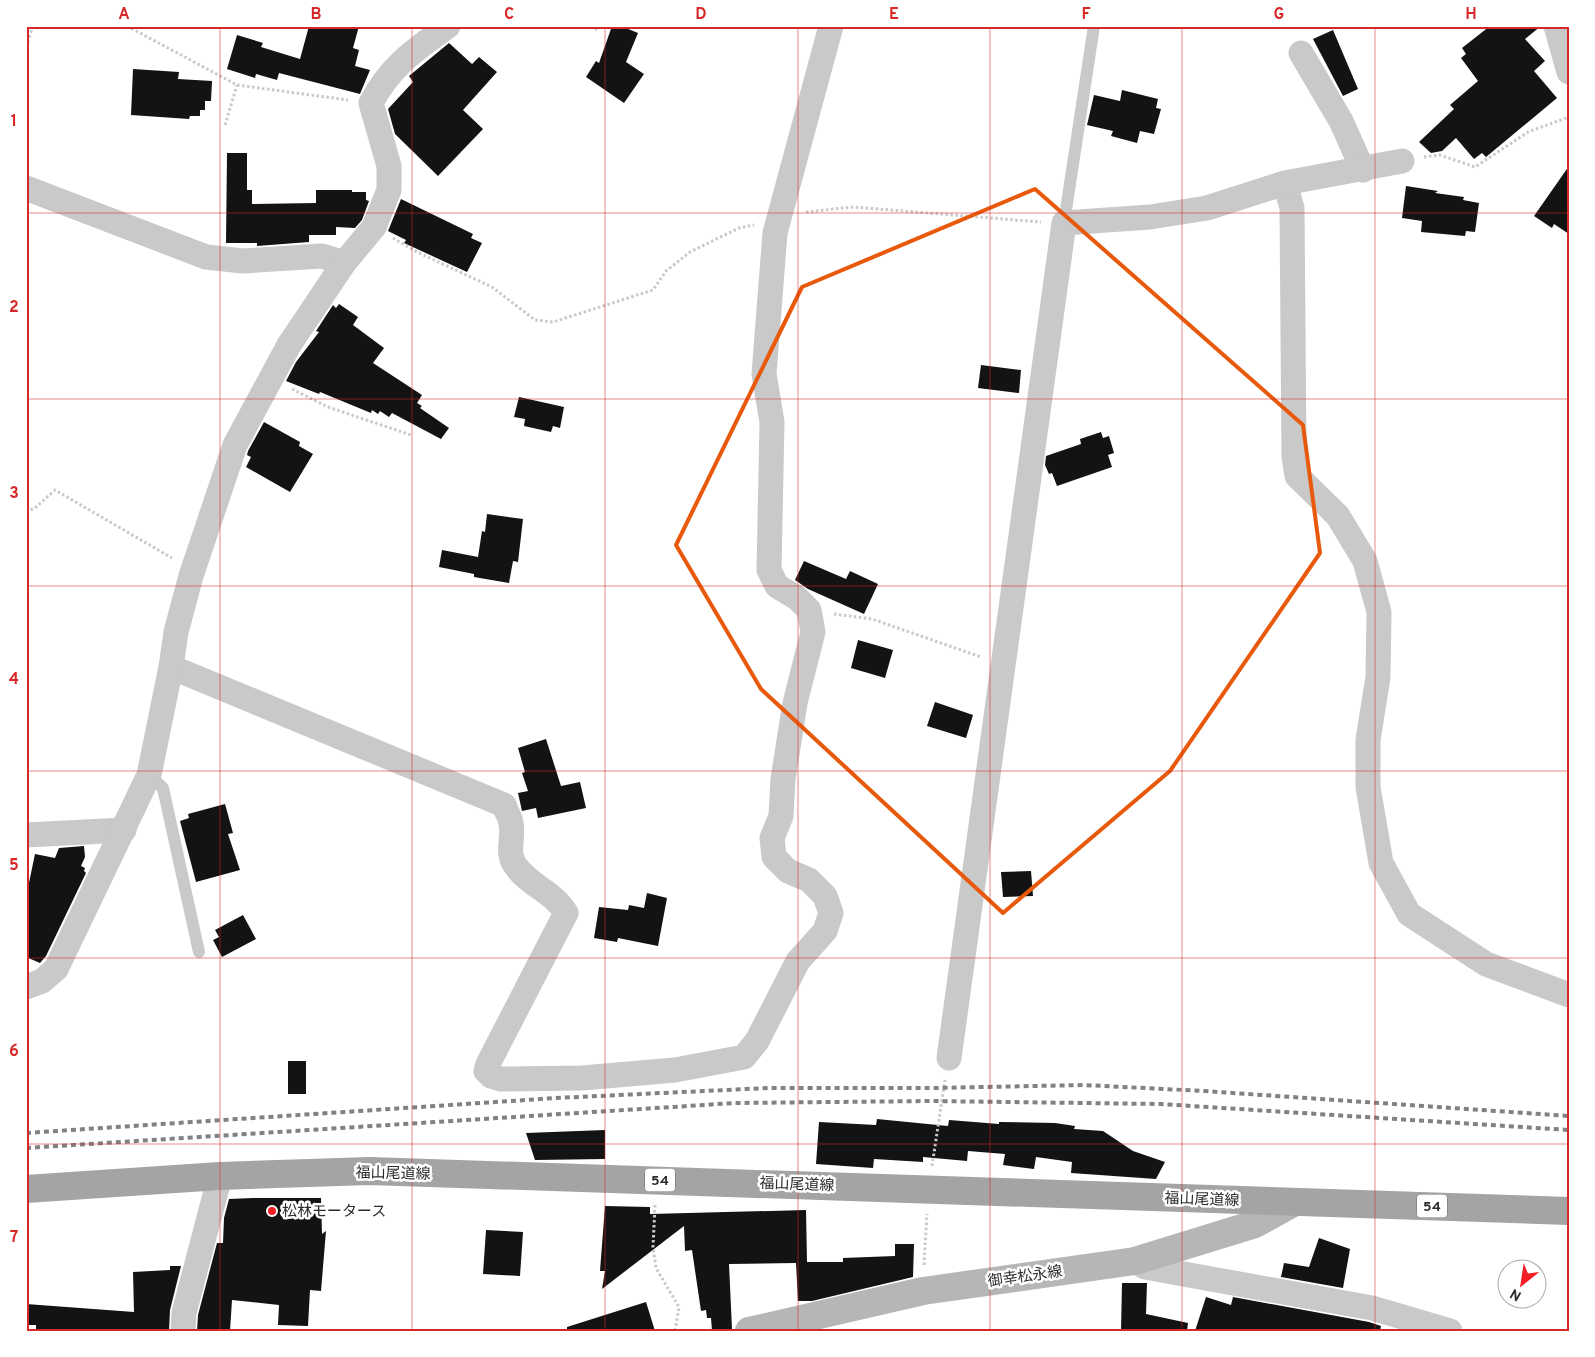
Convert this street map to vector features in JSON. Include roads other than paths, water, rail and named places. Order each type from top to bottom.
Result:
[{"type":"main road","name":"福山尾道線","points":[[26,1189],[220,1176],[370,1171],[1569,1210]]},
{"type":"main road","name":"御幸松永線","points":[[750,1331],[923,1291],[1135,1260],[1255,1224],[1295,1202]]},
{"type":"street","points":[[26,987],[42,981],[56,969],[149,775],[171,667],[176,632],[191,576],[234,445],[270,378],[344,263],[374,227],[389,190],[389,166],[370,103],[382,80],[404,59],[448,26]]},
{"type":"street","points":[[171,667],[504,805],[512,823],[510,856],[514,865],[524,877],[560,903],[566,913],[488,1064],[486,1070],[491,1076],[501,1079],[582,1078],[656,1072],[744,1057],[757,1041],[798,960],[825,931],[831,913],[825,896],[809,880],[788,871],[774,857],[772,838],[781,816],[783,779],[795,703],[813,632],[809,610],[797,598],[777,586],[769,570],[772,422],[764,374],[777,221],[831,26]]},
{"type":"street","points":[[1556,26],[1569,72]]},
{"type":"street","points":[[1301,53],[1341,121],[1362,170]]},
{"type":"street","points":[[949,1058],[1064,223],[1150,217],[1207,208],[1285,184],[1402,161]]},
{"type":"street","points":[[1285,184],[1292,208],[1291,316],[1294,456],[1297,476],[1338,516],[1365,561],[1379,612],[1378,677],[1368,740],[1368,787],[1381,863],[1409,914],[1486,964],[1569,995]]},
{"type":"street","points":[[26,188],[206,257],[243,261],[322,256],[344,263]]},
{"type":"street","points":[[26,835],[124,830]]},
{"type":"street","points":[[183,1331],[184,1313],[220,1176]]},
{"type":"street","points":[[1135,1260],[1145,1267],[1372,1308],[1450,1331]]},
{"type":"lane","points":[[1064,223],[1094,26]]},
{"type":"lane","points":[[149,775],[163,788],[199,952]]},
{"type":"railway","points":[[26,1133],[556,1098],[768,1088],[934,1088],[1084,1085],[1204,1091],[1569,1116]]},
{"type":"railway","points":[[26,1148],[735,1103],[932,1101],[1160,1104],[1569,1130]]},
{"type":"place","name":"松林モータース","points":[[272,1211]]}]
